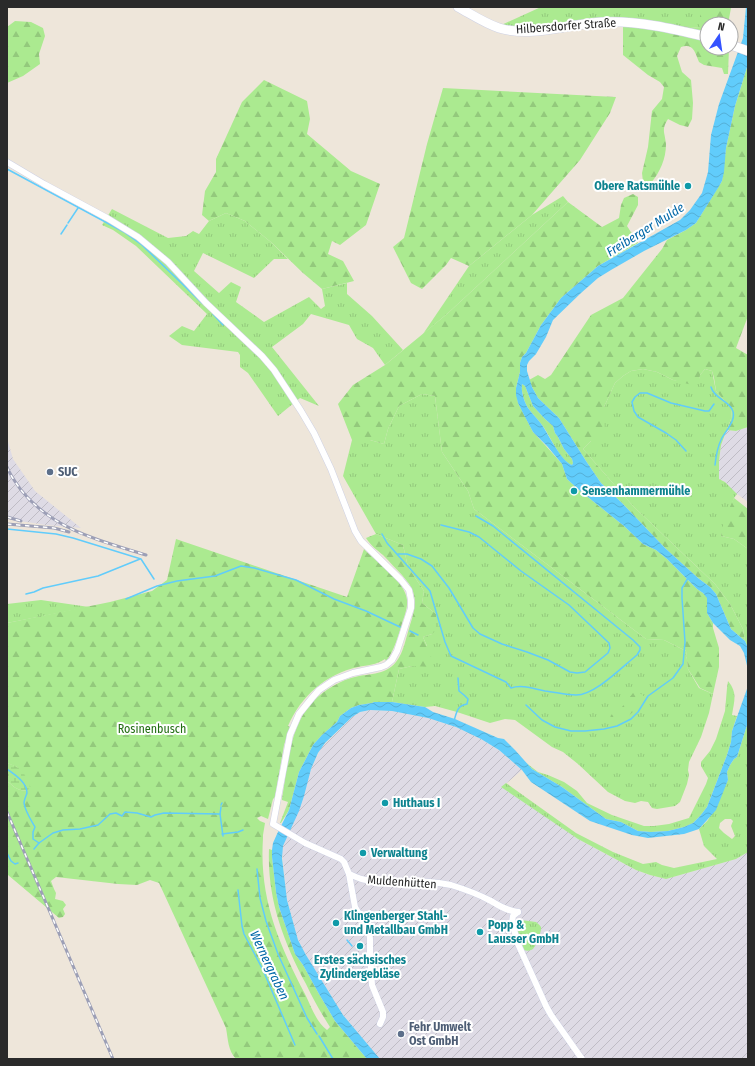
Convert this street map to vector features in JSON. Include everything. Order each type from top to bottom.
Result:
[{"type":"main road","name":"Hilbersdorfer Straße","points":[[458,7],[488,24],[513,31],[529,31],[601,22],[614,22],[658,27],[699,36]]},
{"type":"street","points":[[7,162],[44,184],[112,220],[138,237],[168,262],[206,303],[262,356],[274,370],[314,433],[331,468],[355,531],[361,541],[401,580],[409,590],[411,608],[397,651],[392,660],[381,667],[353,673],[334,680],[319,690],[299,714],[290,735],[273,824],[304,843],[341,859],[344,862],[355,907],[368,926],[369,930],[372,985],[383,1012],[380,1024]]},
{"type":"street","name":"Muldenhütten","points":[[348,874],[375,882],[406,881],[449,885],[466,890],[506,910],[518,912],[513,916],[512,922],[518,944],[550,1014],[582,1059]]},
{"type":"shaded area","points":[[748,427],[748,502],[733,491],[725,482],[719,479],[719,461],[721,445],[727,430],[736,431]]},
{"type":"shaded area","points":[[7,438],[13,459],[35,491],[81,528],[46,525],[7,519]]},
{"type":"shaded area","points":[[370,710],[392,711],[428,718],[456,727],[481,739],[499,750],[522,770],[502,787],[578,839],[636,870],[666,879],[736,859],[748,852],[748,1059],[380,1059],[343,1015],[298,940],[287,900],[282,852],[311,769],[321,748],[352,717],[360,712]]},
{"type":"green space","points":[[541,7],[700,7],[699,28],[623,20],[528,29],[499,26]]},
{"type":"green space","points":[[700,7],[735,7],[731,8],[730,16],[700,16]]},
{"type":"green space","points":[[623,20],[699,28],[699,56],[729,56],[728,74],[724,74],[722,68],[704,65],[699,62],[691,47],[681,47],[677,56],[682,72],[691,80],[693,103],[692,119],[688,127],[668,119],[664,129],[666,144],[665,155],[662,165],[651,183],[643,182],[642,173],[648,147],[652,111],[662,99],[664,87],[660,82],[648,75],[623,55]]},
{"type":"green space","points":[[15,21],[31,22],[43,28],[45,36],[39,54],[40,64],[23,76],[7,83],[7,27]]},
{"type":"green space","points":[[748,64],[748,316],[736,348],[748,355],[748,427],[736,431],[727,430],[731,419],[732,409],[716,391],[712,371],[705,369],[700,375],[699,383],[692,385],[673,380],[657,372],[643,369],[631,371],[615,383],[604,407],[605,439],[591,441],[583,449],[633,506],[715,584],[730,604],[743,629],[745,641],[731,629],[716,594],[710,587],[665,548],[601,483],[559,418],[538,398],[529,380],[538,375],[545,379],[551,375],[591,315],[623,298],[662,249],[667,240],[696,223],[722,181],[726,148],[735,106]]},
{"type":"green space","points":[[264,80],[307,101],[310,119],[307,134],[351,171],[380,184],[366,225],[340,245],[332,241],[328,254],[343,261],[354,281],[322,289],[272,243],[245,221],[226,213],[209,221],[202,215],[205,191],[216,172],[216,159],[242,102]]},
{"type":"green space","points":[[443,88],[616,97],[610,113],[580,160],[532,215],[469,266],[451,258],[422,289],[411,283],[393,247],[404,238],[427,144]]},
{"type":"green space","points":[[633,194],[638,197],[638,205],[627,226],[638,243],[598,266],[561,298],[541,325],[526,353],[522,357],[516,388],[518,403],[533,432],[562,464],[567,479],[624,526],[643,544],[656,550],[667,559],[707,597],[707,613],[713,623],[719,648],[719,667],[713,694],[700,688],[688,669],[686,651],[664,640],[646,639],[474,509],[468,491],[442,452],[435,396],[422,394],[399,406],[388,429],[384,444],[370,440],[352,440],[338,404],[353,385],[385,365],[447,314],[568,202],[602,227],[619,218],[621,205],[624,198]]},
{"type":"green space","points":[[563,196],[568,202],[447,314],[423,334],[469,266],[532,215]]},
{"type":"green space","points":[[112,209],[168,238],[186,236],[193,231],[199,234],[209,221],[226,213],[245,221],[272,243],[288,259],[274,259],[254,278],[203,253],[194,271],[219,293],[231,282],[241,287],[236,302],[264,322],[309,297],[321,309],[325,306],[322,289],[347,283],[347,294],[372,316],[403,350],[385,365],[373,348],[357,339],[349,325],[311,314],[303,324],[272,347],[319,406],[300,398],[278,416],[248,373],[240,367],[240,355],[238,352],[182,345],[169,336],[182,326],[194,331],[207,314],[136,246],[113,230],[102,225]]},
{"type":"green space","points":[[643,369],[657,372],[673,380],[698,383],[700,375],[705,369],[712,371],[716,391],[732,409],[731,419],[721,445],[719,479],[725,482],[737,494],[734,498],[721,536],[734,539],[748,549],[748,648],[743,629],[730,604],[715,584],[633,506],[583,449],[591,441],[604,416],[604,407],[615,383],[631,371]]},
{"type":"green space","points":[[522,384],[525,386],[533,406],[553,426],[555,433],[564,449],[572,459],[572,465],[563,458],[545,429],[528,408],[523,396]]},
{"type":"green space","points":[[422,394],[435,396],[442,452],[468,491],[474,509],[646,639],[664,640],[686,651],[688,669],[699,688],[713,694],[709,713],[701,737],[689,762],[687,784],[680,802],[675,806],[657,809],[652,808],[648,802],[641,801],[635,803],[625,801],[608,792],[563,752],[552,747],[515,720],[505,719],[490,723],[435,706],[425,707],[392,702],[399,669],[412,666],[427,646],[423,637],[432,634],[436,614],[422,603],[424,591],[408,567],[403,545],[376,534],[343,476],[352,440],[370,440],[384,444],[388,429],[399,406]]},
{"type":"green space","points":[[734,498],[748,509],[748,549],[734,539],[721,536],[724,520]]},
{"type":"green space","points":[[376,534],[403,545],[408,567],[424,591],[422,603],[436,614],[436,630],[432,634],[423,637],[431,656],[432,667],[412,666],[399,669],[392,702],[374,702],[359,705],[351,708],[340,716],[337,722],[313,745],[299,772],[289,810],[280,823],[288,802],[282,799],[290,750],[297,727],[309,706],[323,693],[339,683],[357,676],[387,670],[392,667],[401,654],[414,611],[415,601],[409,584],[402,575],[372,546],[366,538]]},
{"type":"green space","name":"Rosinenbusch","points":[[176,539],[347,597],[364,549],[396,579],[402,586],[405,593],[407,607],[395,645],[386,661],[385,659],[375,664],[346,670],[335,675],[307,696],[293,715],[288,726],[290,727],[284,745],[275,797],[273,799],[268,819],[261,816],[257,818],[265,823],[263,835],[263,860],[267,900],[272,919],[286,956],[314,1014],[323,1027],[327,1030],[330,1027],[314,1001],[290,952],[278,919],[271,885],[269,849],[272,850],[279,907],[295,954],[303,965],[335,1021],[367,1059],[236,1059],[230,1049],[226,1028],[159,883],[150,880],[137,885],[118,884],[56,877],[51,881],[56,893],[55,899],[63,901],[66,905],[63,909],[65,914],[63,917],[59,918],[8,875],[7,781],[19,790],[28,790],[21,771],[17,767],[7,763],[7,623],[110,602],[152,591],[167,580]]},
{"type":"green space","points":[[41,600],[89,607],[7,623],[7,604]]},
{"type":"green space","points":[[728,681],[734,693],[732,715],[737,716],[732,731],[731,742],[707,807],[693,823],[684,827],[668,831],[638,831],[621,822],[606,819],[562,787],[532,769],[525,762],[538,772],[564,782],[577,791],[587,803],[612,815],[644,826],[669,824],[689,818],[708,778],[701,766],[701,762],[710,751],[716,739],[725,711]]},
{"type":"green space","points":[[633,693],[641,694],[645,697],[631,714],[612,725],[609,721],[611,715],[622,707]]},
{"type":"green space","points":[[748,722],[748,852],[736,859],[666,879],[636,870],[578,839],[501,787],[506,783],[576,833],[613,852],[643,864],[656,862],[674,868],[717,859],[704,846],[699,829],[708,820],[728,780],[727,772],[730,765],[737,757]],"holes":[[[725,819],[731,819],[733,821],[731,826],[735,836],[732,839],[719,828],[720,823]]]},
{"type":"green space","points":[[7,763],[19,768],[27,778],[30,786],[28,790],[19,790],[7,781]]},
{"type":"green space","points":[[521,920],[536,922],[541,927],[541,932],[537,942],[531,950],[524,950],[515,924],[515,922]]},
{"type":"water","points":[[746,7],[748,7],[748,64],[735,106],[726,148],[722,181],[696,223],[686,230],[644,251],[598,278],[553,320],[546,337],[536,354],[529,361],[527,371],[532,387],[538,398],[559,418],[601,483],[665,548],[716,594],[731,629],[745,641],[748,648],[748,670],[744,653],[740,646],[730,640],[713,623],[707,613],[707,598],[703,593],[697,589],[667,559],[656,550],[643,544],[624,526],[567,479],[562,464],[533,432],[518,403],[516,395],[522,357],[526,353],[541,325],[561,298],[598,266],[680,220],[690,210],[702,193],[708,172],[711,135],[719,104],[736,56],[739,56],[739,49],[743,38]],"holes":[[[522,384],[525,386],[533,406],[553,426],[555,433],[564,449],[572,459],[572,465],[568,463],[560,453],[542,425],[528,408],[523,396]]]},
{"type":"water","points":[[748,686],[748,722],[737,757],[730,765],[727,772],[728,780],[716,810],[699,829],[684,834],[648,838],[632,835],[590,821],[531,782],[522,770],[499,750],[481,739],[456,727],[428,718],[392,711],[370,710],[360,712],[352,717],[325,743],[318,753],[311,769],[299,811],[283,846],[282,858],[287,900],[298,940],[306,955],[343,1015],[380,1059],[367,1059],[335,1021],[303,965],[295,954],[279,907],[272,857],[273,843],[289,810],[299,772],[313,745],[337,722],[340,716],[351,708],[374,702],[392,702],[425,707],[433,712],[455,719],[498,738],[504,739],[532,769],[562,787],[606,819],[621,822],[638,831],[668,831],[693,823],[707,807],[727,755],[731,742],[732,731]]},
{"type":"waterway","points":[[7,169],[124,232],[142,245],[202,303]]},
{"type":"waterway","points":[[68,223],[78,208]]},
{"type":"waterway","points":[[61,234],[67,225]]},
{"type":"waterway","points":[[213,314],[223,325]]},
{"type":"waterway","points":[[711,387],[715,394],[730,406],[733,413],[732,422],[719,446],[715,465]]},
{"type":"waterway","points":[[686,451],[676,440],[638,417],[634,411],[632,402],[640,393],[647,393],[671,403],[705,411],[709,411],[714,404]]},
{"type":"waterway","points":[[382,534],[387,543],[430,591],[445,642],[451,656],[506,682],[511,688],[524,687],[568,695],[583,694],[600,686],[637,655],[640,647],[633,640],[493,526],[476,516]]},
{"type":"waterway","points":[[398,554],[407,554],[421,559],[432,566],[449,588],[473,628],[480,634],[502,644],[548,660],[570,672],[585,672],[608,653],[610,648],[609,643],[569,605],[521,571],[479,537],[469,532],[441,525]]},
{"type":"waterway","points":[[7,529],[56,534],[141,559],[154,579]]},
{"type":"waterway","points":[[26,594],[43,588],[98,576],[140,559]]},
{"type":"waterway","points":[[126,599],[157,586],[177,581],[215,576],[241,566],[254,568],[296,580],[334,599],[366,611],[400,627]]},
{"type":"waterway","points":[[526,705],[542,720],[555,727],[571,731],[604,729],[617,726],[631,719],[638,712],[648,696],[673,678],[683,664],[685,642],[682,588],[688,578]]},
{"type":"waterway","points":[[410,631],[418,635]]},
{"type":"waterway","points":[[454,721],[458,710],[461,706],[467,704],[468,699],[459,691],[458,678]]},
{"type":"waterway","points":[[7,769],[25,785],[27,793],[24,802],[28,815],[35,827],[33,839],[39,843],[53,833],[63,830],[80,829],[98,825],[110,814],[116,813],[122,816],[125,812],[137,813],[151,817],[164,813],[220,814]]},
{"type":"waterway","name":"Wernergraben","points":[[221,807],[220,814],[223,836]]},
{"type":"waterway","points":[[222,834],[243,830]]},
{"type":"waterway","points":[[34,849],[39,843]]},
{"type":"waterway","points":[[7,853],[11,861],[15,864],[18,863]]},
{"type":"waterway","points":[[257,869],[260,898],[266,921],[278,954],[307,1018],[317,1034]]},
{"type":"waterway","name":"Wernergraben","points":[[238,890],[244,934],[263,970],[295,1045]]},
{"type":"waterway","points":[[347,940],[352,946]]},
{"type":"waterway","points":[[319,1036],[333,1059]]},
{"type":"railway","points":[[7,467],[11,476],[21,490],[34,504],[48,515],[95,539],[146,555]]},
{"type":"railway","points":[[7,517],[21,521]]},
{"type":"railway","points":[[7,524],[54,528],[69,532]]},
{"type":"railway","points":[[7,812],[113,1059]]},
{"type":"place","name":"Obere Ratsmühle","points":[[688,186]]},
{"type":"place","name":"SUC","points":[[50,472]]},
{"type":"place","name":"Sensenhammermühle","points":[[574,491]]},
{"type":"place","name":"Huthaus I","points":[[385,803]]},
{"type":"place","name":"Verwaltung","points":[[363,853]]},
{"type":"place","name":"Klingenberger Stahl- und Metallbau GmbH","points":[[336,923]]},
{"type":"place","name":"Popp & Lausser GmbH","points":[[480,932]]},
{"type":"place","name":"Erstes sächsisches Zylindergebläse","points":[[360,946]]},
{"type":"place","name":"Fehr Umwelt Ost GmbH","points":[[401,1034]]},
{"type":"water label","name":"Freiberger Mulde","points":[[645,229]]}]
